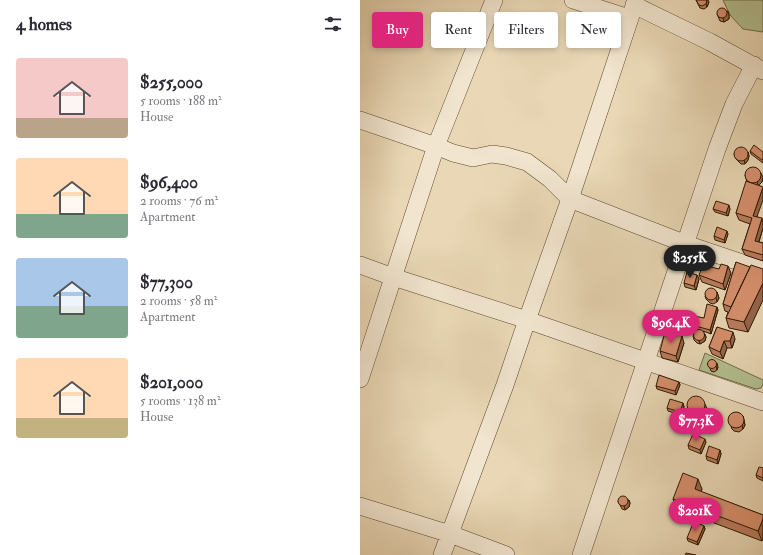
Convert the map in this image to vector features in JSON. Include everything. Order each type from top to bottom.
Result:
[{"type":"street","points":[[360,379],[436,146],[494,0]]},
{"type":"street","points":[[574,0],[633,8],[710,42],[758,68],[734,104],[717,149],[582,555]]},
{"type":"street","points":[[442,555],[570,198],[633,8]]},
{"type":"street","points":[[360,120],[436,146],[453,154],[473,158],[492,154],[527,162],[550,179],[570,198],[686,244],[763,270]]},
{"type":"street","points":[[360,264],[393,277],[527,320],[763,402]]},
{"type":"street","points":[[360,506],[450,534],[506,555]]},
{"type":"green space","points":[[723,0],[763,1],[763,32],[743,29],[730,15]]},
{"type":"green space","points":[[705,353],[763,380],[761,388],[756,389],[699,370]]},
{"type":"building","points":[[696,0],[707,0],[706,4],[702,6],[699,5]]},
{"type":"building","points":[[720,8],[724,8],[726,9],[726,17],[720,18],[717,15],[717,11]]},
{"type":"building","points":[[754,145],[763,152],[762,160],[750,151]]},
{"type":"building","points":[[741,147],[746,149],[748,154],[746,159],[741,161],[736,159],[734,154],[736,149]]},
{"type":"building","points":[[753,167],[759,169],[761,175],[759,181],[753,183],[747,181],[745,175],[747,169]]},
{"type":"building","points":[[746,181],[763,187],[753,216],[762,218],[755,241],[763,243],[763,255],[742,249],[752,218],[736,213]]},
{"type":"building","points":[[716,201],[729,205],[726,213],[713,209]]},
{"type":"building","points":[[717,227],[727,231],[724,240],[714,236]]},
{"type":"building","points":[[736,262],[750,267],[731,307],[723,304]]},
{"type":"building","points":[[721,264],[728,266],[723,284],[699,275],[703,265],[719,269]]},
{"type":"building","points":[[751,265],[763,269],[763,283],[744,322],[726,318]]},
{"type":"building","points":[[687,272],[697,275],[694,286],[684,283]]},
{"type":"building","points":[[709,288],[713,288],[717,294],[713,300],[709,300],[705,296],[705,292]]},
{"type":"building","points":[[707,304],[717,307],[710,330],[681,322],[684,314],[704,318]]},
{"type":"building","points":[[717,327],[733,332],[730,341],[724,341],[720,352],[709,347]]},
{"type":"building","points":[[699,329],[703,331],[705,335],[703,339],[699,341],[695,339],[693,335],[695,331]]},
{"type":"building","points":[[665,332],[682,336],[676,356],[660,351]]},
{"type":"building","points":[[710,360],[714,360],[716,364],[714,368],[710,368],[708,366],[708,362]]},
{"type":"building","points":[[659,375],[679,382],[675,391],[656,386]]},
{"type":"building","points":[[696,396],[702,399],[705,405],[702,411],[696,414],[690,411],[687,405],[690,399]]},
{"type":"building","points":[[670,399],[683,403],[680,412],[667,408]]},
{"type":"building","points":[[736,412],[743,417],[744,420],[739,427],[736,428],[729,423],[728,420],[733,413]]},
{"type":"building","points":[[693,434],[705,439],[700,450],[688,445]]},
{"type":"building","points":[[709,446],[720,450],[717,460],[706,456]]},
{"type":"building","points":[[759,467],[763,468],[763,478],[756,475]]},
{"type":"building","points":[[683,473],[698,479],[695,489],[763,515],[758,531],[673,499]]},
{"type":"building","points":[[621,496],[625,496],[627,497],[627,505],[621,506],[618,503],[618,499]]},
{"type":"building","points":[[694,521],[704,526],[697,542],[687,538]]},
{"type":"building","points":[[686,553],[696,555],[685,555]]}]
